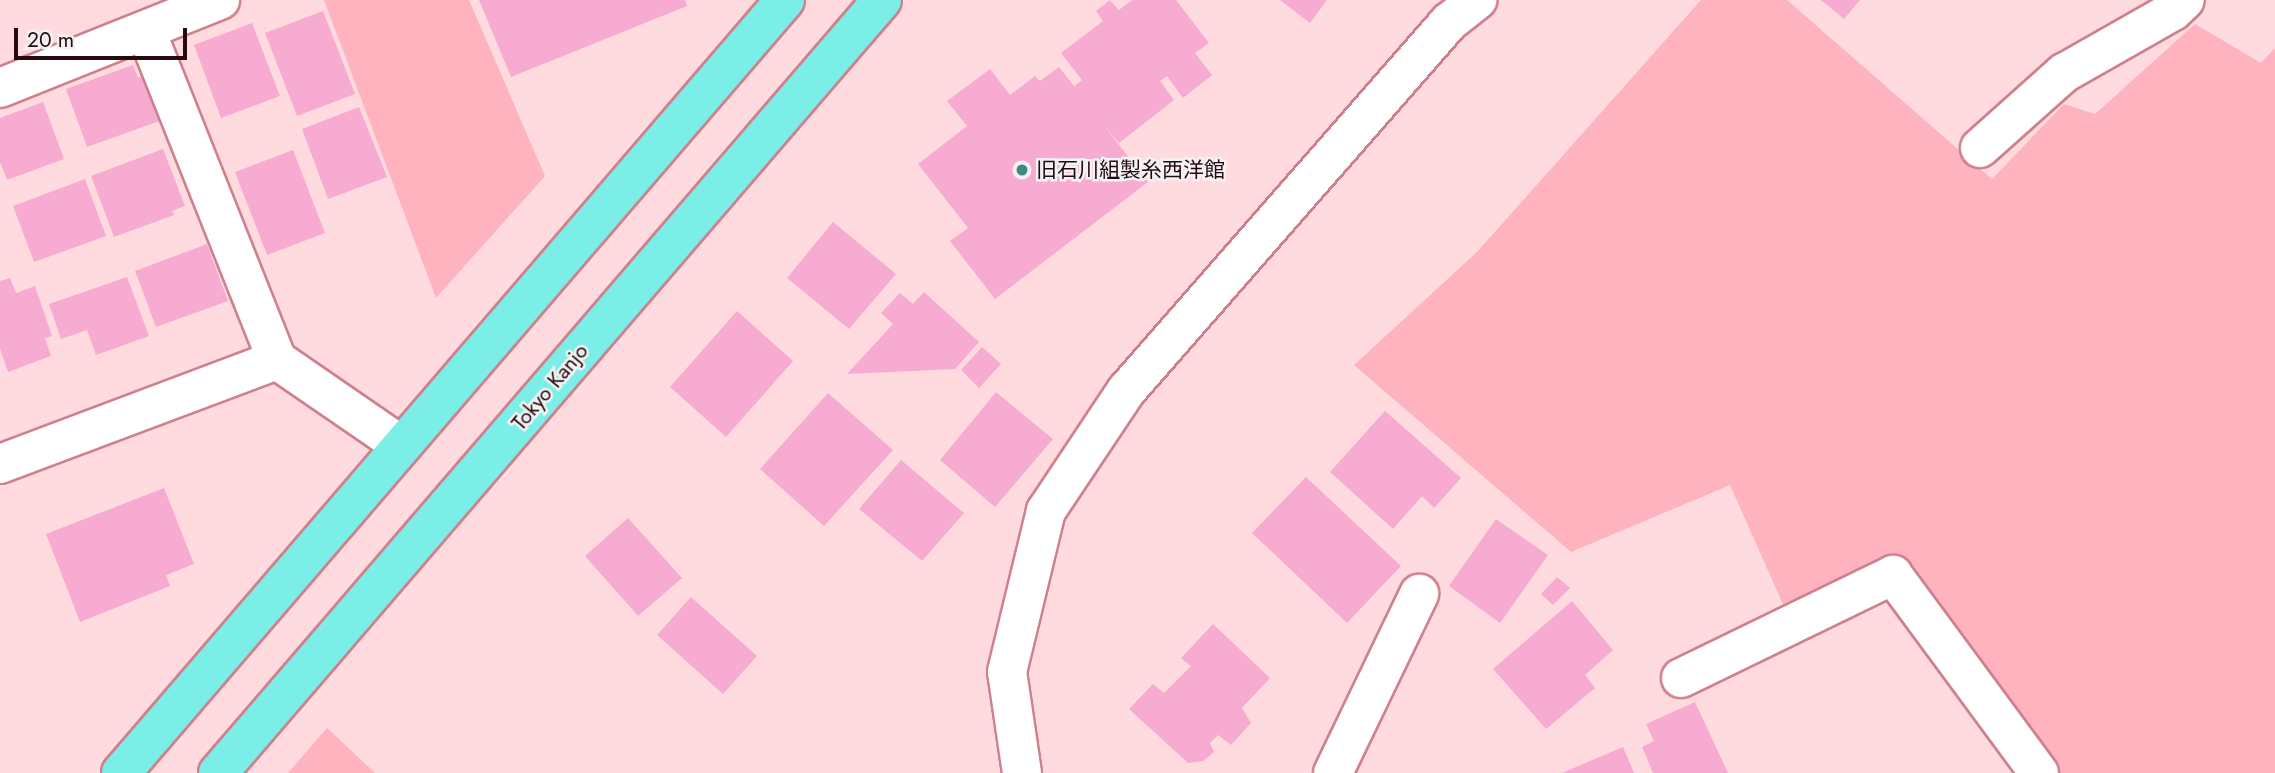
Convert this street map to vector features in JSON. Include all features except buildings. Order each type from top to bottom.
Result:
[{"type":"highway","points":[[121,773],[399,444],[785,0]]},
{"type":"highway","name":"Tokyo Kanjo","points":[[218,773],[882,0]]},
{"type":"street","points":[[0,88],[220,0]]},
{"type":"street","points":[[1022,773],[1007,672],[1046,511],[1126,391],[1449,22],[1477,0]]},
{"type":"street","points":[[1980,148],[2064,73],[2174,11],[2185,0]]},
{"type":"street","points":[[146,30],[276,360],[359,413],[399,444]]},
{"type":"street","points":[[0,464],[276,360]]},
{"type":"street","points":[[1681,678],[1894,575],[2039,773]]},
{"type":"street","points":[[1333,773],[1419,594]]},
{"type":"shaded area","points":[[324,0],[469,0],[545,176],[436,298]]},
{"type":"shaded area","points":[[1701,0],[1787,0],[1992,179],[2064,104],[2095,114],[2195,24],[2261,63],[2275,48],[2275,773],[2054,773],[1897,560],[1786,611],[1730,485],[1571,552],[1354,365],[1477,252]]},
{"type":"shaded area","points":[[327,728],[375,773],[288,773]]},
{"type":"place","name":"旧石川組製糸西洋館","points":[[1022,170]]}]
